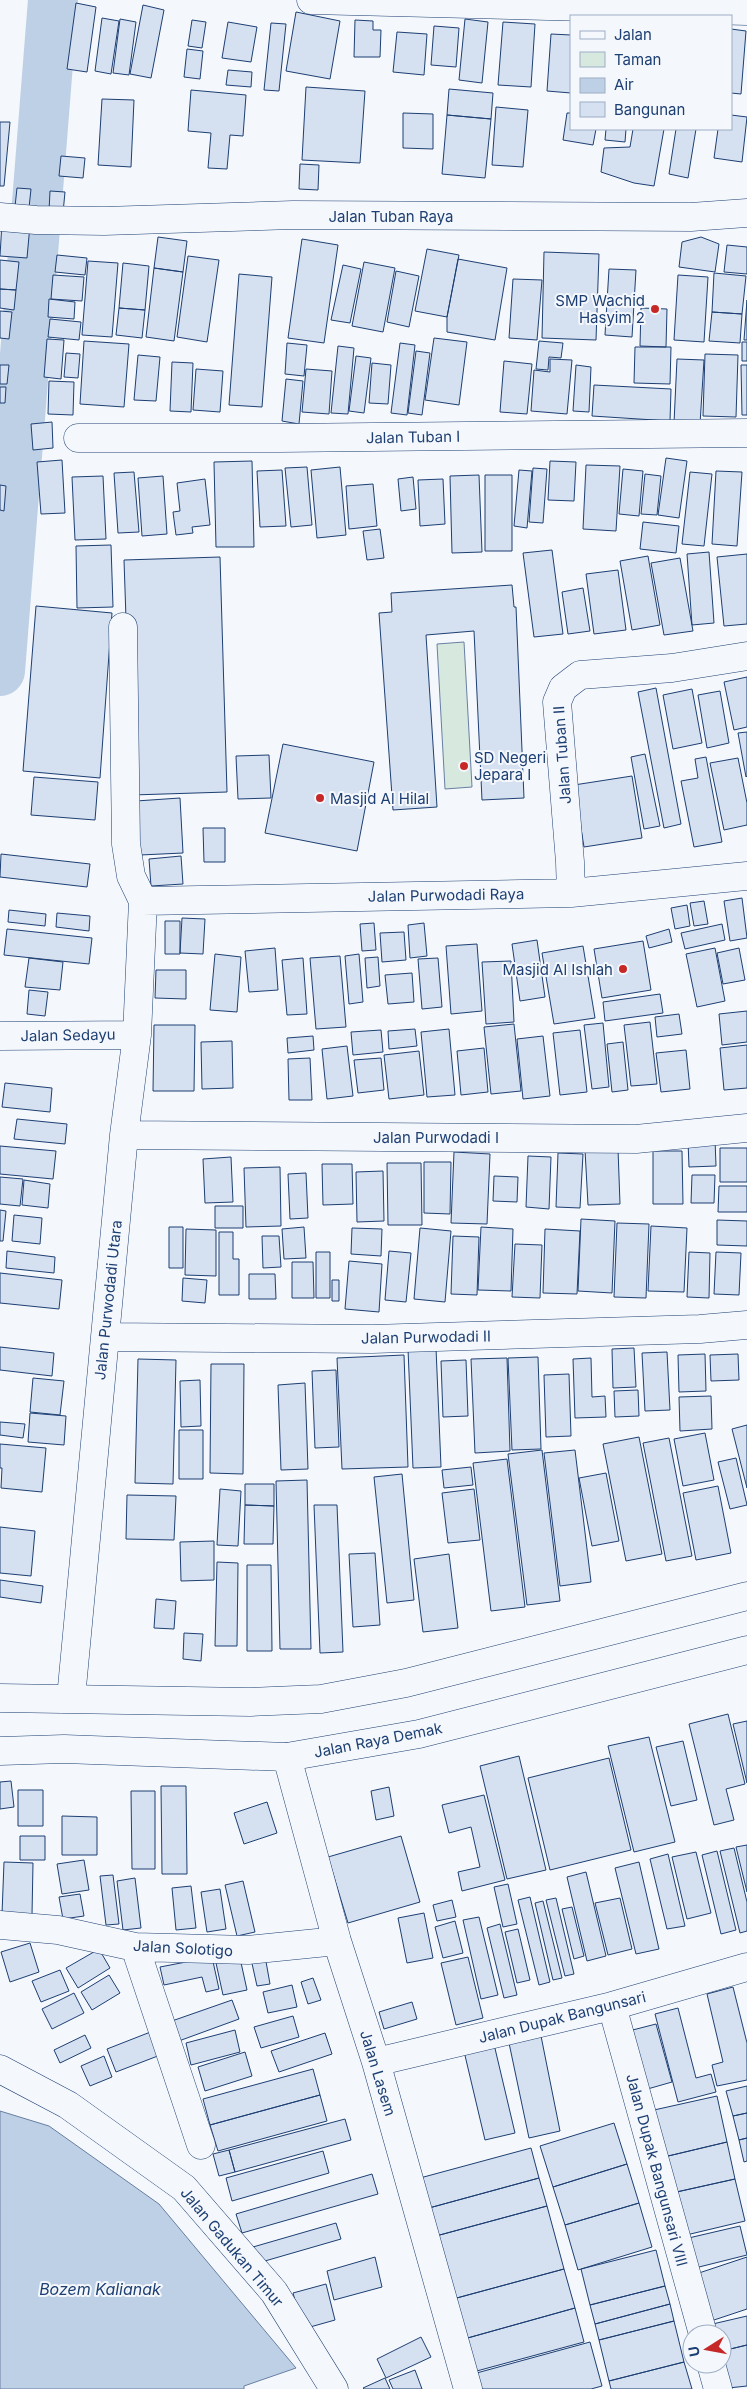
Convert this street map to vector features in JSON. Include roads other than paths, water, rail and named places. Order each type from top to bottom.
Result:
[{"type":"main road","points":[[310,0],[746,8]]},
{"type":"main road","name":"Jalan Tuban Raya","points":[[0,217],[36,220],[104,221],[293,215],[692,217],[747,213]]},
{"type":"main road","name":"Jalan Tuban I","points":[[78,438],[280,438],[747,433]]},
{"type":"main road","points":[[122,627],[126,844],[131,876],[143,901]]},
{"type":"main road","name":"Jalan Tuban II","points":[[571,893],[557,702],[563,688],[580,675],[672,668],[747,656]]},
{"type":"main road","name":"Jalan Purwodadi Raya","points":[[143,901],[571,893],[747,876]]},
{"type":"main road","name":"Jalan Purwodadi Utara","points":[[71,1698],[124,1135],[137,1035],[143,901]]},
{"type":"main road","name":"Jalan Sedayu","points":[[0,1036],[137,1035]]},
{"type":"main road","name":"Jalan Purwodadi I","points":[[124,1135],[636,1139],[747,1128]]},
{"type":"main road","name":"Jalan Purwodadi II","points":[[104,1337],[372,1339],[690,1329],[747,1325]]},
{"type":"main road","points":[[0,1698],[250,1702],[321,1699],[406,1683],[747,1596]]},
{"type":"main road","name":"Jalan Raya Demak","points":[[0,1751],[64,1749],[287,1757],[419,1734],[747,1650]]},
{"type":"main road","name":"Jalan Lasem","points":[[287,1757],[337,1941],[376,2062],[468,2389]]},
{"type":"main road","name":"Jalan Solotigo","points":[[0,1925],[58,1930],[135,1947],[248,1950],[337,1941]]},
{"type":"main road","points":[[135,1947],[201,2145]]},
{"type":"main road","name":"Jalan Dupak Bangunsari","points":[[376,2062],[612,2006],[747,1968]]},
{"type":"main road","name":"Jalan Dupak Bangunsari VIII","points":[[612,2006],[700,2324]]},
{"type":"main road","name":"Jalan Gadukan Timur","points":[[0,2069],[68,2105],[184,2188],[274,2292],[334,2389]]},
{"type":"main road","points":[[714,2374],[718,2389]]},
{"type":"water","name":"Bozem Kalianak","points":[[0,2111],[49,2126],[159,2204],[296,2368],[244,2386],[244,2389],[0,2389]]},
{"type":"waterway","points":[[0,671],[53,0]]},
{"type":"place","name":"SMP Wachid Hasyim 2","points":[[655,309]]},
{"type":"place","name":"SD Negeri Jepara I","points":[[464,766]]},
{"type":"place","name":"Masjid Al Hilal","points":[[320,798]]},
{"type":"place","name":"Masjid Al Ishlah","points":[[623,969]]}]
